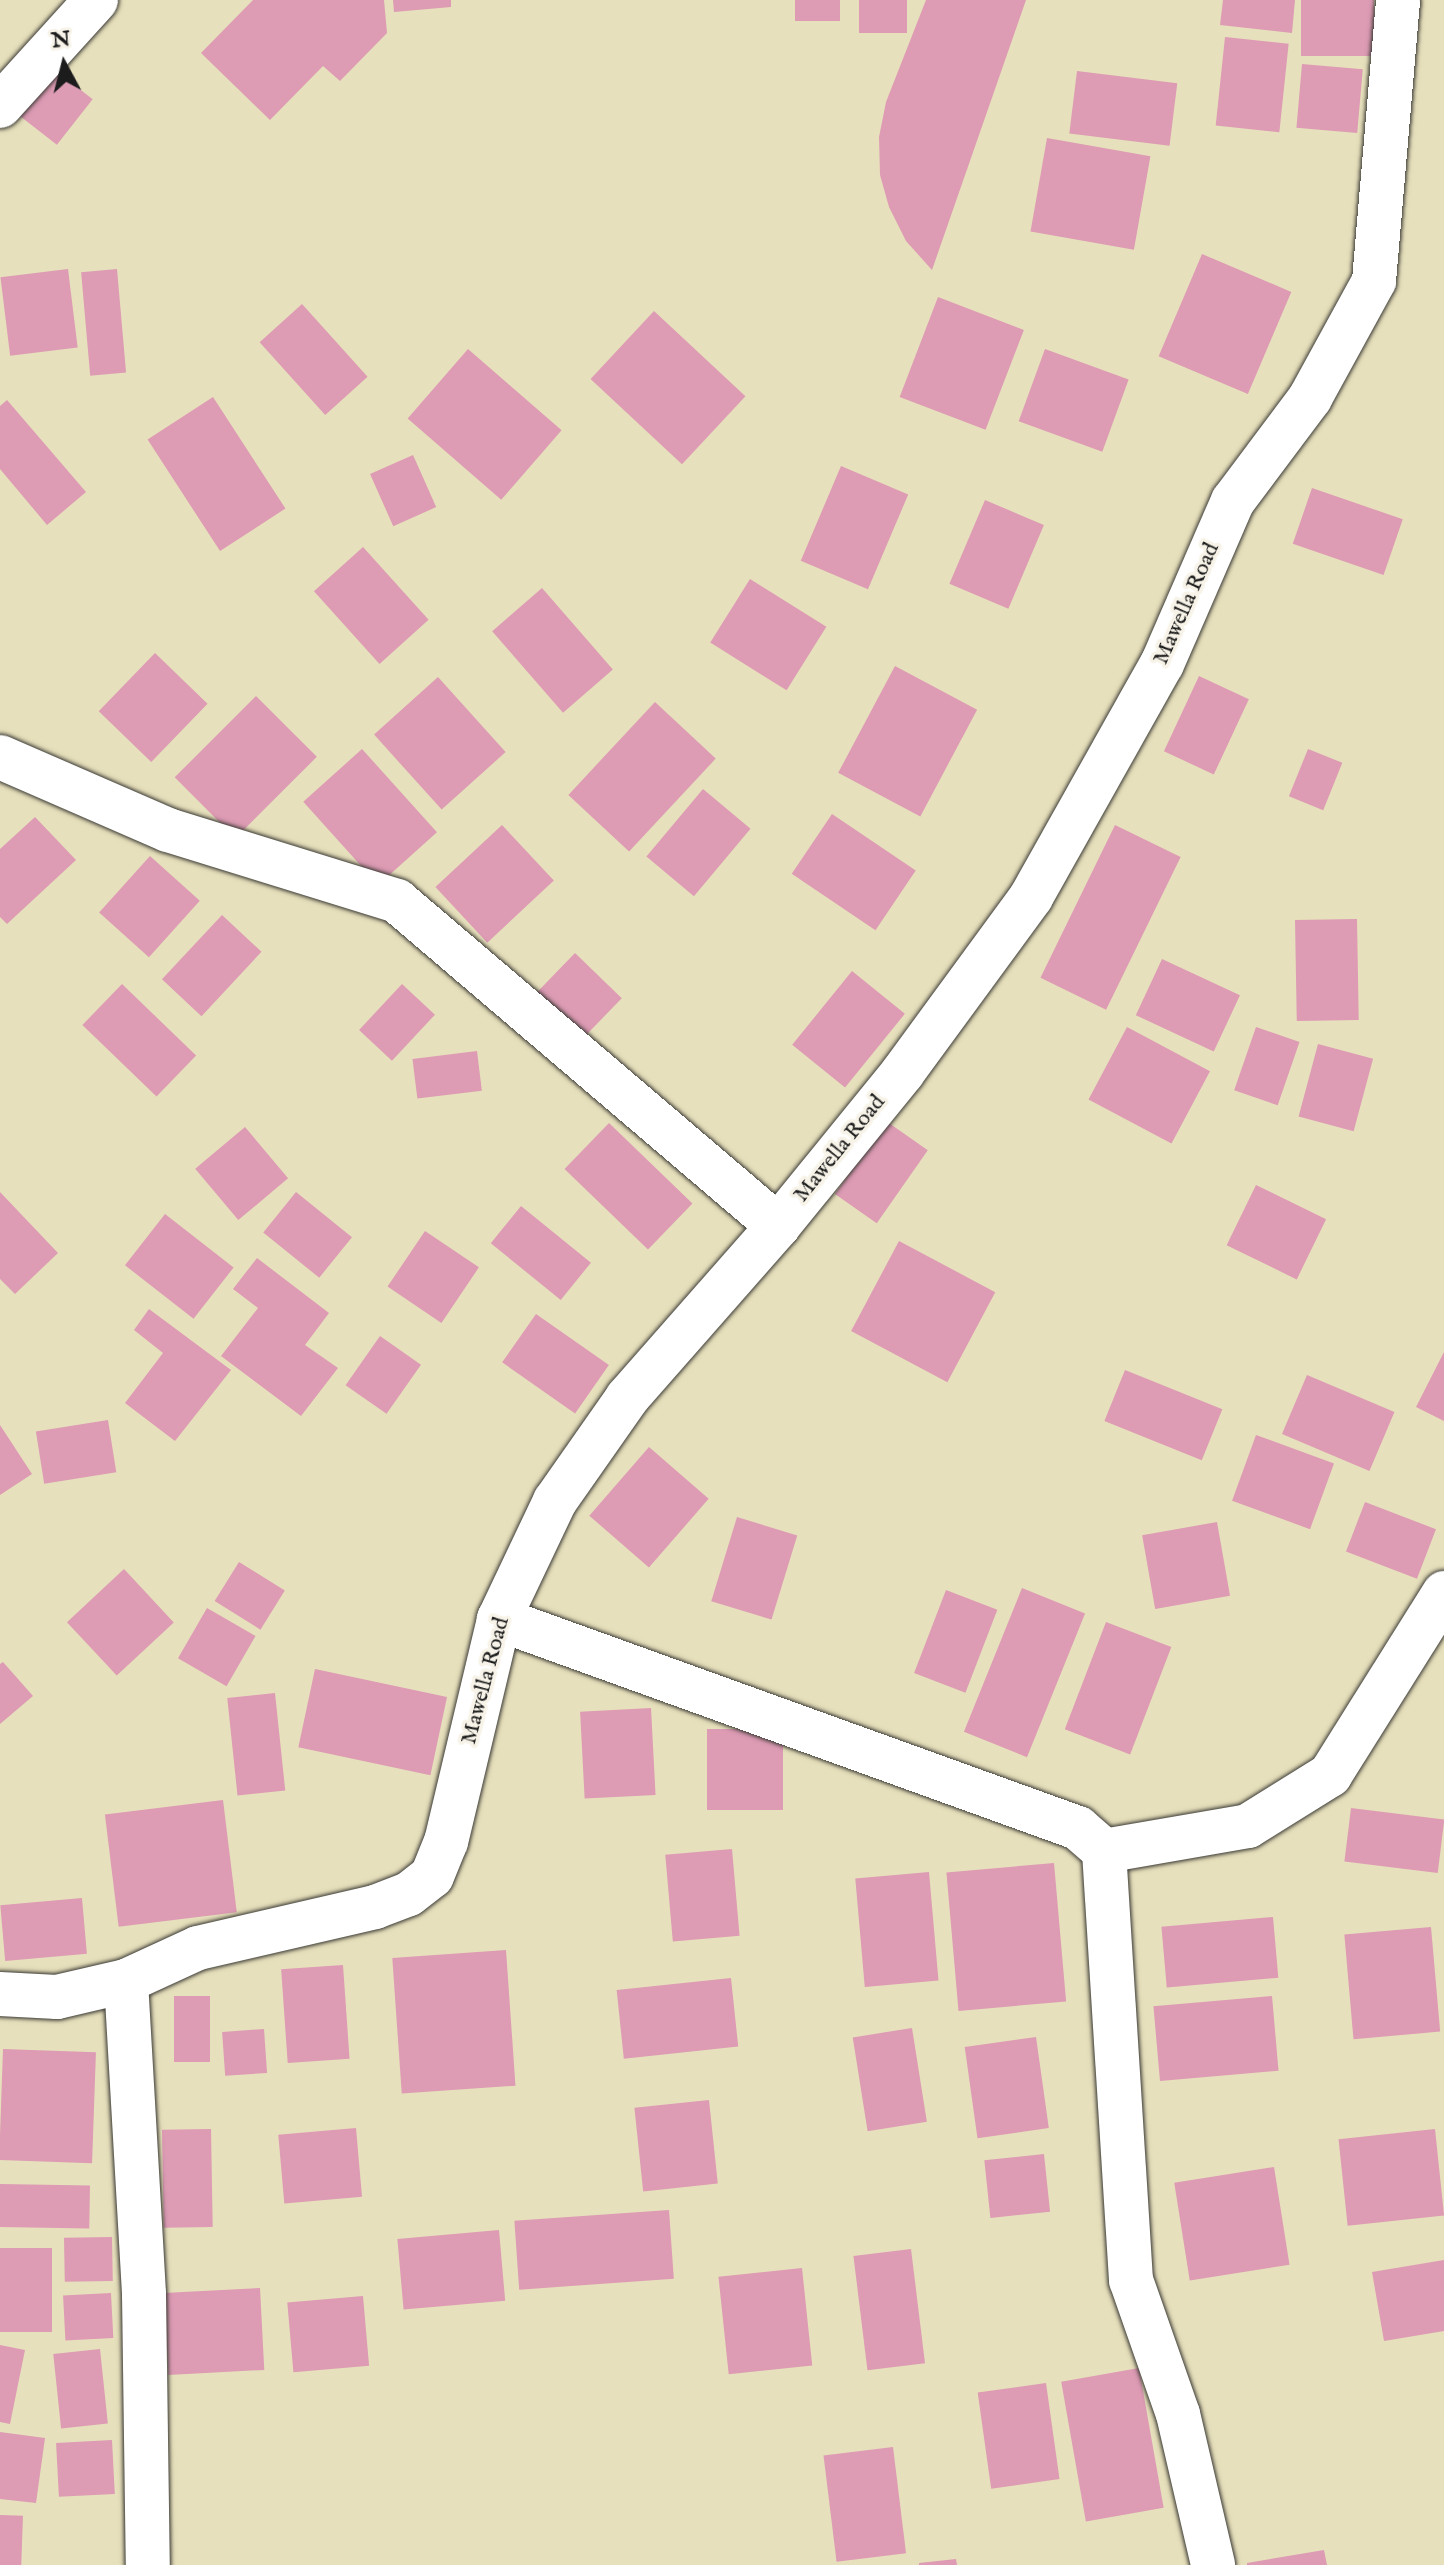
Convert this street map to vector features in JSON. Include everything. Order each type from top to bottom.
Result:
[{"type":"street","points":[[0,106],[96,0]]},
{"type":"street","name":"Mawella Road","points":[[0,1994],[57,1997],[126,1981],[198,1948],[375,1907],[409,1894],[432,1876],[446,1842],[499,1619],[555,1501],[627,1398],[778,1226],[903,1072],[1031,897],[1162,664],[1233,501],[1310,398],[1374,281],[1398,0]]},
{"type":"street","points":[[0,757],[168,830],[397,901],[778,1226]]},
{"type":"street","points":[[1104,1851],[1248,1826],[1330,1775],[1444,1593]]},
{"type":"street","points":[[499,1619],[1078,1828],[1104,1851],[1131,2280],[1178,2414],[1213,2565]]},
{"type":"street","points":[[126,1981],[144,2294],[148,2565]]},
{"type":"building","points":[[253,0],[384,0],[387,33],[340,81],[323,66],[270,120],[201,53]]},
{"type":"building","points":[[393,0],[451,0],[451,7],[394,12]]},
{"type":"building","points":[[795,0],[840,0],[840,21],[795,21]]},
{"type":"building","points":[[859,0],[907,0],[907,33],[859,33]]},
{"type":"building","points":[[926,0],[1026,0],[932,270],[906,241],[889,207],[880,175],[879,137],[886,102]]},
{"type":"building","points":[[1223,0],[1295,0],[1292,33],[1220,25]]},
{"type":"building","points":[[1301,0],[1374,0],[1374,56],[1301,56]]},
{"type":"building","points":[[1225,37],[1289,44],[1279,132],[1216,126]]},
{"type":"building","points":[[1302,64],[1363,69],[1357,133],[1296,128]]},
{"type":"building","points":[[54,69],[93,99],[57,145],[18,115]]},
{"type":"building","points":[[1077,71],[1177,83],[1170,146],[1069,134]]},
{"type":"building","points":[[1047,138],[1150,156],[1134,250],[1031,232]]},
{"type":"building","points":[[1202,254],[1291,292],[1248,394],[1159,356]]},
{"type":"building","points":[[68,269],[78,347],[10,356],[1,277]]},
{"type":"building","points":[[117,269],[126,373],[90,376],[81,272]]},
{"type":"building","points":[[938,297],[1024,330],[986,430],[900,397]]},
{"type":"building","points":[[302,304],[368,377],[325,415],[260,342]]},
{"type":"building","points":[[654,311],[745,396],[682,464],[591,379]]},
{"type":"building","points":[[468,349],[562,430],[501,500],[408,418]]},
{"type":"building","points":[[1045,349],[1129,379],[1102,452],[1019,421]]},
{"type":"building","points":[[213,397],[285,509],[220,551],[148,439]]},
{"type":"building","points":[[7,400],[86,492],[47,525],[0,469],[0,406]]},
{"type":"building","points":[[413,455],[436,507],[393,526],[370,474]]},
{"type":"building","points":[[841,466],[908,495],[868,589],[801,561]]},
{"type":"building","points":[[1312,488],[1403,519],[1384,575],[1293,544]]},
{"type":"building","points":[[985,500],[1044,525],[1008,609],[949,584]]},
{"type":"building","points":[[363,547],[429,620],[380,664],[314,591]]},
{"type":"building","points":[[750,579],[826,627],[787,690],[710,643]]},
{"type":"building","points":[[542,588],[613,670],[563,713],[492,631]]},
{"type":"building","points":[[155,653],[208,704],[151,762],[99,711]]},
{"type":"building","points":[[895,666],[977,710],[920,816],[838,773]]},
{"type":"building","points":[[1199,676],[1249,699],[1214,774],[1164,751]]},
{"type":"building","points":[[438,677],[506,752],[442,810],[374,735]]},
{"type":"building","points":[[256,696],[317,757],[235,838],[175,777]]},
{"type":"building","points":[[655,702],[716,759],[629,851],[568,795]]},
{"type":"building","points":[[362,749],[437,832],[378,885],[303,802]]},
{"type":"building","points":[[1308,749],[1342,763],[1323,810],[1289,796]]},
{"type":"building","points":[[703,789],[750,829],[694,896],[646,856]]},
{"type":"building","points":[[832,814],[916,870],[875,930],[792,874]]},
{"type":"building","points":[[35,817],[76,860],[7,924],[0,917],[0,849]]},
{"type":"building","points":[[502,825],[554,881],[487,943],[435,887]]},
{"type":"building","points":[[1115,825],[1181,857],[1106,1010],[1040,978]]},
{"type":"building","points":[[150,856],[200,901],[149,957],[99,912]]},
{"type":"building","points":[[222,915],[261,952],[201,1016],[162,979]]},
{"type":"building","points":[[1357,919],[1359,1020],[1297,1021],[1295,920]]},
{"type":"building","points":[[575,953],[622,998],[584,1038],[537,993]]},
{"type":"building","points":[[1162,959],[1240,995],[1214,1052],[1136,1015]]},
{"type":"building","points":[[852,971],[905,1014],[845,1088],[792,1045]]},
{"type":"building","points":[[122,984],[196,1056],[156,1097],[82,1025]]},
{"type":"building","points":[[402,984],[435,1015],[392,1061],[359,1030]]},
{"type":"building","points":[[1127,1027],[1210,1071],[1172,1144],[1089,1099]]},
{"type":"building","points":[[1256,1027],[1299,1042],[1278,1105],[1234,1090]]},
{"type":"building","points":[[1318,1044],[1373,1059],[1354,1131],[1299,1116]]},
{"type":"building","points":[[477,1051],[482,1091],[417,1099],[412,1059]]},
{"type":"building","points":[[886,1121],[928,1150],[877,1223],[835,1194]]},
{"type":"building","points":[[609,1123],[692,1204],[648,1250],[565,1169]]},
{"type":"building","points":[[245,1127],[288,1178],[238,1220],[195,1169]]},
{"type":"building","points":[[1256,1185],[1326,1219],[1297,1279],[1227,1245]]},
{"type":"building","points":[[0,1192],[58,1253],[15,1294],[0,1279]]},
{"type":"building","points":[[296,1192],[352,1237],[319,1278],[263,1232]]},
{"type":"building","points":[[521,1206],[591,1263],[561,1300],[491,1243]]},
{"type":"building","points":[[165,1214],[234,1268],[194,1319],[125,1265]]},
{"type":"building","points":[[425,1231],[479,1267],[441,1323],[388,1287]]},
{"type":"building","points":[[899,1241],[995,1292],[947,1382],[851,1331]]},
{"type":"building","points":[[257,1258],[329,1313],[305,1345],[338,1368],[301,1416],[221,1356],[258,1308],[233,1289]]},
{"type":"building","points":[[149,1309],[231,1370],[175,1441],[125,1403],[163,1353],[134,1330]]},
{"type":"building","points":[[536,1314],[609,1365],[575,1413],[502,1362]]},
{"type":"building","points":[[380,1336],[421,1365],[387,1414],[346,1385]]},
{"type":"building","points":[[1444,1352],[1444,1421],[1416,1407]]},
{"type":"building","points":[[1125,1370],[1222,1409],[1202,1460],[1104,1421]]},
{"type":"building","points":[[1307,1375],[1394,1412],[1369,1471],[1282,1434]]},
{"type":"building","points":[[108,1420],[116,1472],[44,1484],[36,1431]]},
{"type":"building","points":[[0,1425],[32,1474],[0,1495]]},
{"type":"building","points":[[1256,1435],[1334,1463],[1310,1529],[1232,1501]]},
{"type":"building","points":[[649,1447],[709,1499],[649,1568],[589,1516]]},
{"type":"building","points":[[1365,1502],[1436,1529],[1417,1579],[1346,1551]]},
{"type":"building","points":[[737,1517],[797,1535],[772,1620],[711,1601]]},
{"type":"building","points":[[1217,1522],[1230,1596],[1155,1609],[1142,1535]]},
{"type":"building","points":[[239,1562],[285,1591],[260,1630],[215,1601]]},
{"type":"building","points":[[124,1569],[174,1622],[117,1676],[67,1622]]},
{"type":"building","points":[[1022,1588],[1085,1613],[1027,1757],[964,1732]]},
{"type":"building","points":[[946,1590],[997,1610],[965,1693],[914,1673]]},
{"type":"building","points":[[207,1608],[255,1636],[226,1686],[178,1658]]},
{"type":"building","points":[[1106,1622],[1171,1647],[1130,1754],[1065,1729]]},
{"type":"building","points":[[3,1662],[33,1696],[0,1724],[0,1664]]},
{"type":"building","points":[[315,1669],[447,1697],[430,1775],[298,1747]]},
{"type":"building","points":[[275,1693],[285,1790],[238,1795],[227,1698]]},
{"type":"building","points":[[651,1708],[656,1795],[585,1799],[580,1712]]},
{"type":"building","points":[[707,1729],[783,1729],[783,1810],[707,1810]]},
{"type":"building","points":[[223,1800],[237,1912],[119,1927],[105,1815]]},
{"type":"building","points":[[1351,1808],[1444,1819],[1438,1873],[1344,1862]]},
{"type":"building","points":[[732,1849],[740,1936],[673,1942],[665,1855]]},
{"type":"building","points":[[1054,1863],[1066,2001],[959,2011],[946,1872]]},
{"type":"building","points":[[929,1872],[938,1981],[865,1987],[855,1878]]},
{"type":"building","points":[[82,1898],[87,1954],[5,1961],[0,1905]]},
{"type":"building","points":[[1273,1917],[1278,1978],[1167,1988],[1161,1927]]},
{"type":"building","points":[[1431,1927],[1440,2032],[1353,2039],[1344,1935]]},
{"type":"building","points":[[506,1950],[515,2086],[402,2094],[392,1958]]},
{"type":"building","points":[[343,1965],[350,2059],[288,2063],[281,1969]]},
{"type":"building","points":[[731,1978],[738,2047],[624,2059],[617,1990]]},
{"type":"building","points":[[174,1996],[210,1996],[210,2062],[174,2062]]},
{"type":"building","points":[[1272,1996],[1279,2071],[1160,2081],[1153,2006]]},
{"type":"building","points":[[912,2028],[927,2122],[868,2131],[853,2037]]},
{"type":"building","points":[[264,2029],[267,2073],[225,2076],[222,2032]]},
{"type":"building","points":[[1036,2037],[1049,2128],[978,2138],[965,2047]]},
{"type":"building","points":[[3,2049],[96,2052],[92,2163],[0,2160]]},
{"type":"building","points":[[709,2100],[718,2184],[643,2191],[634,2108]]},
{"type":"building","points":[[356,2128],[362,2197],[284,2204],[278,2135]]},
{"type":"building","points":[[211,2129],[213,2227],[164,2228],[162,2130]]},
{"type":"building","points":[[1435,2129],[1444,2216],[1348,2226],[1339,2139]]},
{"type":"building","points":[[1044,2154],[1050,2212],[990,2218],[984,2160]]},
{"type":"building","points":[[1274,2167],[1289,2265],[1190,2281],[1174,2183]]},
{"type":"building","points":[[0,2184],[90,2186],[89,2229],[0,2227]]},
{"type":"building","points":[[669,2210],[674,2279],[519,2290],[514,2221]]},
{"type":"building","points":[[499,2230],[505,2301],[404,2310],[397,2239]]},
{"type":"building","points":[[112,2237],[113,2281],[65,2282],[64,2238]]},
{"type":"building","points":[[0,2248],[52,2248],[52,2332],[0,2332]]},
{"type":"building","points":[[911,2249],[925,2363],[867,2370],[853,2256]]},
{"type":"building","points":[[1444,2260],[1444,2331],[1384,2341],[1372,2272]]},
{"type":"building","points":[[802,2268],[812,2365],[729,2374],[718,2277]]},
{"type":"building","points":[[260,2288],[264,2370],[168,2375],[164,2293]]},
{"type":"building","points":[[111,2293],[113,2338],[65,2340],[63,2296]]},
{"type":"building","points":[[363,2296],[369,2366],[293,2372],[287,2303]]},
{"type":"building","points":[[0,2345],[25,2350],[10,2424],[0,2422]]},
{"type":"building","points":[[100,2349],[108,2424],[61,2429],[53,2354]]},
{"type":"building","points":[[1139,2368],[1164,2508],[1086,2522],[1061,2382]]},
{"type":"building","points":[[1046,2383],[1059,2479],[991,2489],[978,2393]]},
{"type":"building","points":[[0,2432],[45,2438],[36,2503],[0,2499]]},
{"type":"building","points":[[112,2440],[115,2494],[59,2497],[56,2443]]},
{"type":"building","points":[[893,2447],[906,2553],[837,2562],[824,2456]]},
{"type":"building","points":[[0,2515],[23,2516],[21,2565],[0,2565]]},
{"type":"building","points":[[1324,2550],[1327,2565],[1247,2565],[1247,2563]]},
{"type":"building","points":[[956,2559],[957,2565],[919,2565],[919,2563]]}]
